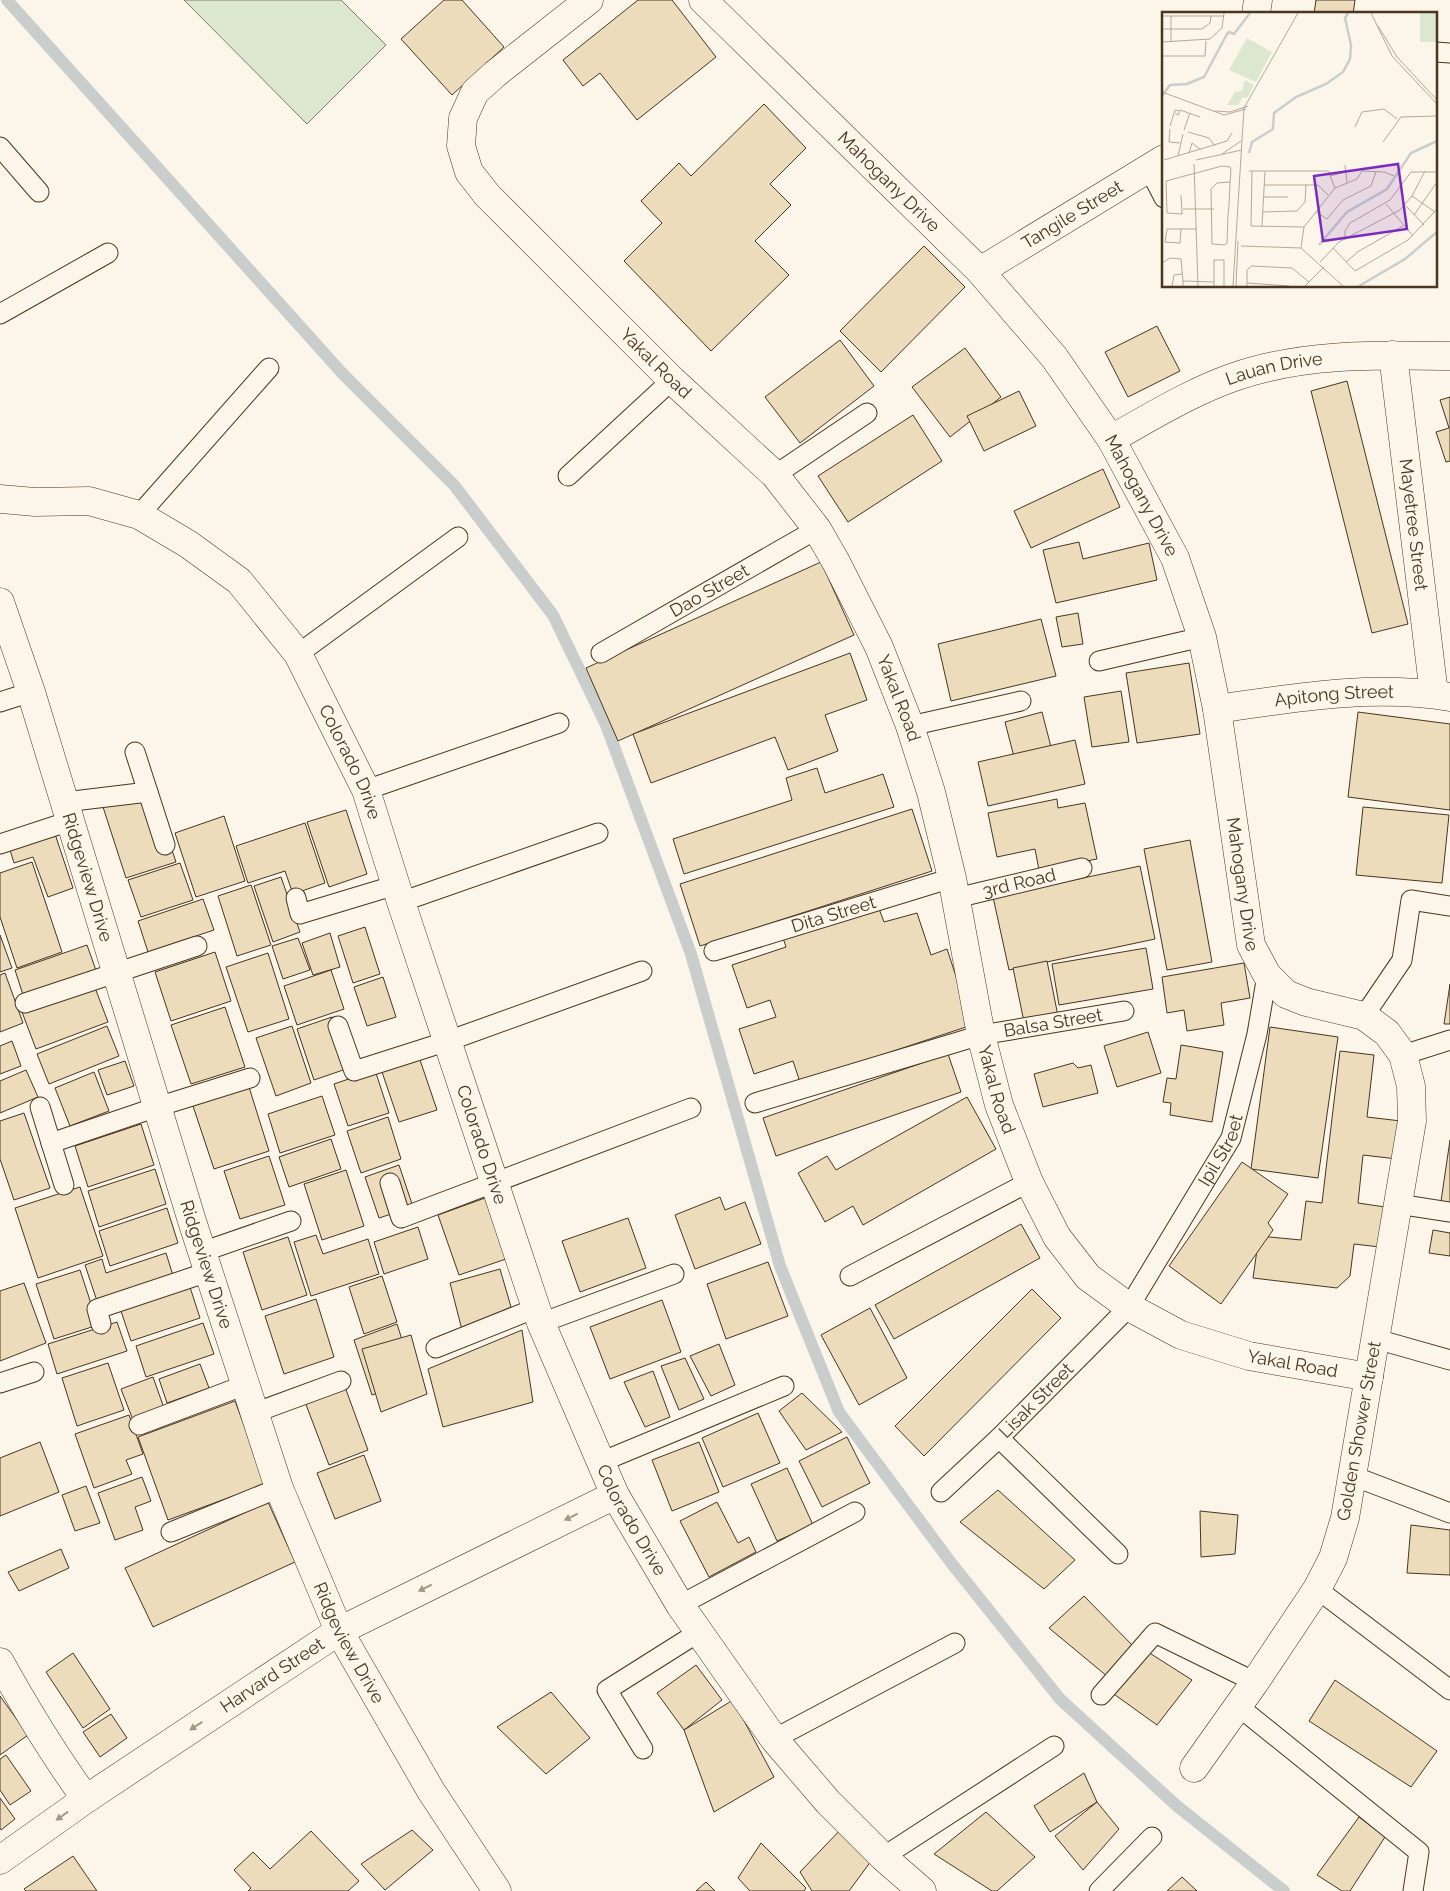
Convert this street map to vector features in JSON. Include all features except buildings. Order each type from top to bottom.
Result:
[{"type":"street","name":"Yakal Road","points":[[589,0],[475,92],[463,118],[462,146],[469,172],[487,195],[672,380],[775,475],[817,529],[836,562],[879,647],[910,726],[931,792],[954,888],[981,1035],[999,1105],[1029,1182],[1057,1237],[1088,1277],[1129,1306],[1182,1335],[1249,1356],[1369,1377]]},
{"type":"street","name":"Mahogany Drive","points":[[703,0],[980,271],[1054,357],[1111,439],[1175,558],[1202,637],[1217,709],[1251,945],[1267,976],[1286,994],[1306,1002],[1364,1016],[1387,1033],[1403,1055]]},
{"type":"street","name":"Tangile Street","points":[[980,271],[1156,164]]},
{"type":"street","name":"Lauan Drive","points":[[1111,439],[1182,400],[1234,377],[1292,362],[1393,355],[1450,356]]},
{"type":"street","name":"Mayetree Street","points":[[1393,355],[1442,696]]},
{"type":"street","name":"Colorado Drive","points":[[0,499],[35,502],[89,501],[139,515],[188,544],[239,582],[298,654],[366,790],[398,893],[539,1316],[615,1495],[680,1605],[774,1738],[828,1802],[883,1857],[922,1891]]},
{"type":"street","name":"Ridgeview Drive","points":[[0,602],[32,692],[205,1262],[279,1488],[339,1631],[431,1790],[497,1891]]},
{"type":"street","name":"Apitong Street","points":[[1217,709],[1329,694],[1388,692],[1442,696]]},
{"type":"street","name":"Golden Shower Street","points":[[1194,1768],[1255,1682],[1317,1588],[1333,1558],[1345,1518],[1412,1121],[1411,1086],[1403,1055]]},
{"type":"street","name":"Harvard Street","points":[[0,1860],[86,1799],[339,1631],[615,1495]]},
{"type":"street","points":[[0,1662],[30,1716],[86,1799]]},
{"type":"lane","points":[[0,146],[39,192]]},
{"type":"lane","points":[[1156,164],[1162,190]]},
{"type":"lane","points":[[0,314],[108,253]]},
{"type":"lane","points":[[139,515],[269,368]]},
{"type":"lane","points":[[568,476],[672,380]]},
{"type":"lane","points":[[775,475],[867,413]]},
{"type":"lane","name":"Dao Street","points":[[601,653],[817,529]]},
{"type":"lane","points":[[298,654],[458,537]]},
{"type":"lane","points":[[1099,661],[1202,637]]},
{"type":"lane","points":[[0,702],[32,692]]},
{"type":"lane","points":[[910,726],[1021,701]]},
{"type":"lane","points":[[366,790],[559,723]]},
{"type":"lane","points":[[135,752],[165,845]]},
{"type":"lane","points":[[0,844],[68,812],[148,792]]},
{"type":"lane","points":[[296,898],[300,914],[398,893],[598,833]]},
{"type":"lane","name":"3rd Road","points":[[954,888],[1082,868]]},
{"type":"lane","name":"Dita Street","points":[[714,951],[954,888]]},
{"type":"lane","points":[[1364,1016],[1402,960],[1412,900],[1450,906]]},
{"type":"lane","points":[[24,1003],[197,946]]},
{"type":"lane","points":[[338,1026],[354,1071],[448,1041],[642,971]]},
{"type":"lane","name":"Ipil Street","points":[[1129,1306],[1231,1138],[1256,1034],[1267,976]]},
{"type":"lane","name":"Balsa Street","points":[[755,1103],[981,1035],[1124,1011]]},
{"type":"lane","points":[[1403,1055],[1450,1040]]},
{"type":"lane","points":[[51,1143],[250,1078]]},
{"type":"lane","points":[[40,1107],[64,1185]]},
{"type":"lane","points":[[390,1183],[401,1218],[494,1181],[691,1108]]},
{"type":"lane","points":[[850,1276],[1029,1182]]},
{"type":"lane","points":[[1398,1204],[1450,1212]]},
{"type":"lane","points":[[101,1324],[96,1309],[205,1262],[291,1221]]},
{"type":"lane","points":[[436,1348],[674,1274]]},
{"type":"lane","name":"Lisak Street","points":[[941,1492],[999,1438],[1129,1306]]},
{"type":"lane","points":[[1376,1339],[1450,1360]]},
{"type":"lane","points":[[0,1383],[34,1372]]},
{"type":"lane","points":[[254,1413],[341,1381]]},
{"type":"lane","points":[[140,1425],[244,1385]]},
{"type":"lane","points":[[601,1462],[784,1386]]},
{"type":"lane","points":[[999,1438],[1118,1554]]},
{"type":"lane","points":[[1353,1476],[1450,1513]]},
{"type":"lane","points":[[171,1532],[279,1488]]},
{"type":"lane","points":[[680,1605],[855,1512]]},
{"type":"lane","points":[[1317,1588],[1450,1690]]},
{"type":"lane","points":[[643,1749],[607,1690],[699,1632]]},
{"type":"lane","points":[[1101,1696],[1154,1633],[1255,1682]]},
{"type":"lane","points":[[774,1738],[955,1643]]},
{"type":"lane","points":[[1238,1706],[1419,1852],[1412,1891]]},
{"type":"lane","points":[[883,1857],[1054,1746]]},
{"type":"lane","points":[[1099,1891],[1152,1837]]},
{"type":"green space","points":[[184,0],[341,0],[386,45],[307,124]]},
{"type":"waterway","points":[[7,0],[342,373],[454,485],[553,615],[606,725],[691,954],[780,1266],[839,1412],[952,1564],[1060,1699],[1177,1806],[1284,1891]]}]
